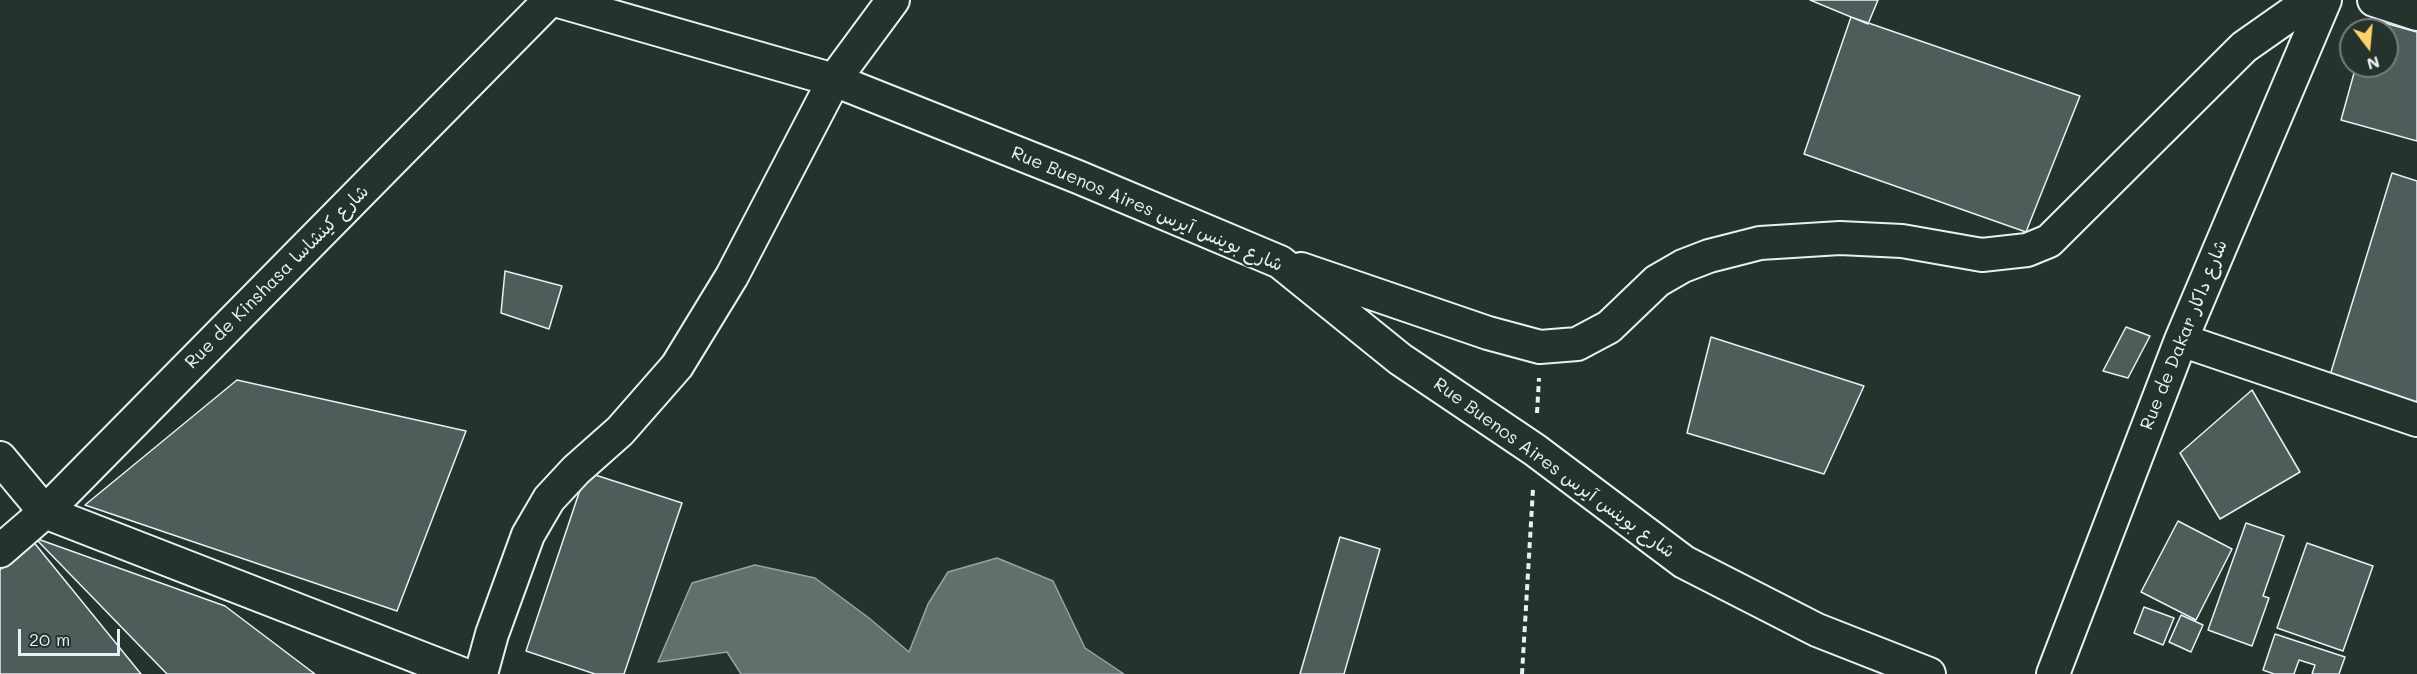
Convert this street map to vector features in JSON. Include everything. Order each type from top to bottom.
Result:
[{"type":"street","name":"Rue de Kinshasa شارع كينشاسا","points":[[0,551],[45,512],[550,0]]},
{"type":"street","name":"Rue Buenos Aires شارع بوينس آيرس","points":[[555,0],[834,80],[1089,182],[1280,262],[1400,359],[1535,450],[1684,562],[1817,630],[1929,674]]},
{"type":"street","points":[[481,674],[492,634],[528,535],[549,499],[576,470],[620,431],[677,366],[732,276],[834,80],[893,0]]},
{"type":"street","points":[[1280,262],[1488,333],[1540,347],[1577,344],[1609,327],[1657,281],[1709,256],[1760,243],[1840,238],[1902,241],[1982,255],[2027,250],[2049,241],[2244,47],[2311,0]]},
{"type":"street","name":"Rue de Dakar شارع داكار","points":[[2058,673],[2181,340],[2325,0]]},
{"type":"street","points":[[2374,0],[2417,14]]},
{"type":"street","points":[[2181,340],[2417,420]]},
{"type":"street","points":[[0,458],[45,512],[462,674]]},
{"type":"path","points":[[1522,674],[1540,347]]},
{"type":"shaded area","points":[[997,558],[1053,581],[1085,648],[1124,674],[741,674],[727,652],[658,662],[692,583],[755,565],[815,578],[869,618],[909,652],[928,604],[948,572]]},
{"type":"building","points":[[1810,0],[1878,0],[1868,24]]},
{"type":"building","points":[[1851,17],[2080,96],[2026,232],[1804,154]]},
{"type":"building","points":[[2399,27],[2417,32],[2417,141],[2341,120],[2353,78],[2399,78]]},
{"type":"building","points":[[2392,173],[2417,181],[2417,412],[2327,385]]},
{"type":"building","points":[[505,271],[562,286],[549,329],[501,313]]},
{"type":"building","points":[[2126,327],[2150,336],[2128,378],[2103,371]]},
{"type":"building","points":[[1711,337],[1864,386],[1824,474],[1687,433]]},
{"type":"building","points":[[237,380],[466,431],[397,611],[85,505]]},
{"type":"building","points":[[2252,390],[2300,472],[2220,519],[2180,453]]},
{"type":"building","points":[[586,472],[682,503],[624,674],[595,674],[526,651]]},
{"type":"building","points":[[2178,521],[2232,549],[2196,620],[2141,592]]},
{"type":"building","points":[[2246,523],[2284,536],[2263,596],[2269,598],[2252,646],[2208,630]]},
{"type":"building","points":[[1340,537],[1380,549],[1344,674],[1300,674]]},
{"type":"building","points":[[35,538],[225,606],[315,674],[167,674]]},
{"type":"building","points":[[32,540],[141,674],[0,674],[0,570]]},
{"type":"building","points":[[2307,543],[2373,566],[2343,651],[2277,628]]},
{"type":"building","points":[[2144,607],[2174,618],[2163,645],[2134,633]]},
{"type":"building","points":[[2181,615],[2203,625],[2191,652],[2169,642]]},
{"type":"building","points":[[2275,634],[2345,657],[2339,674],[2312,674],[2315,665],[2299,660],[2294,674],[2274,674],[2263,670]]}]
